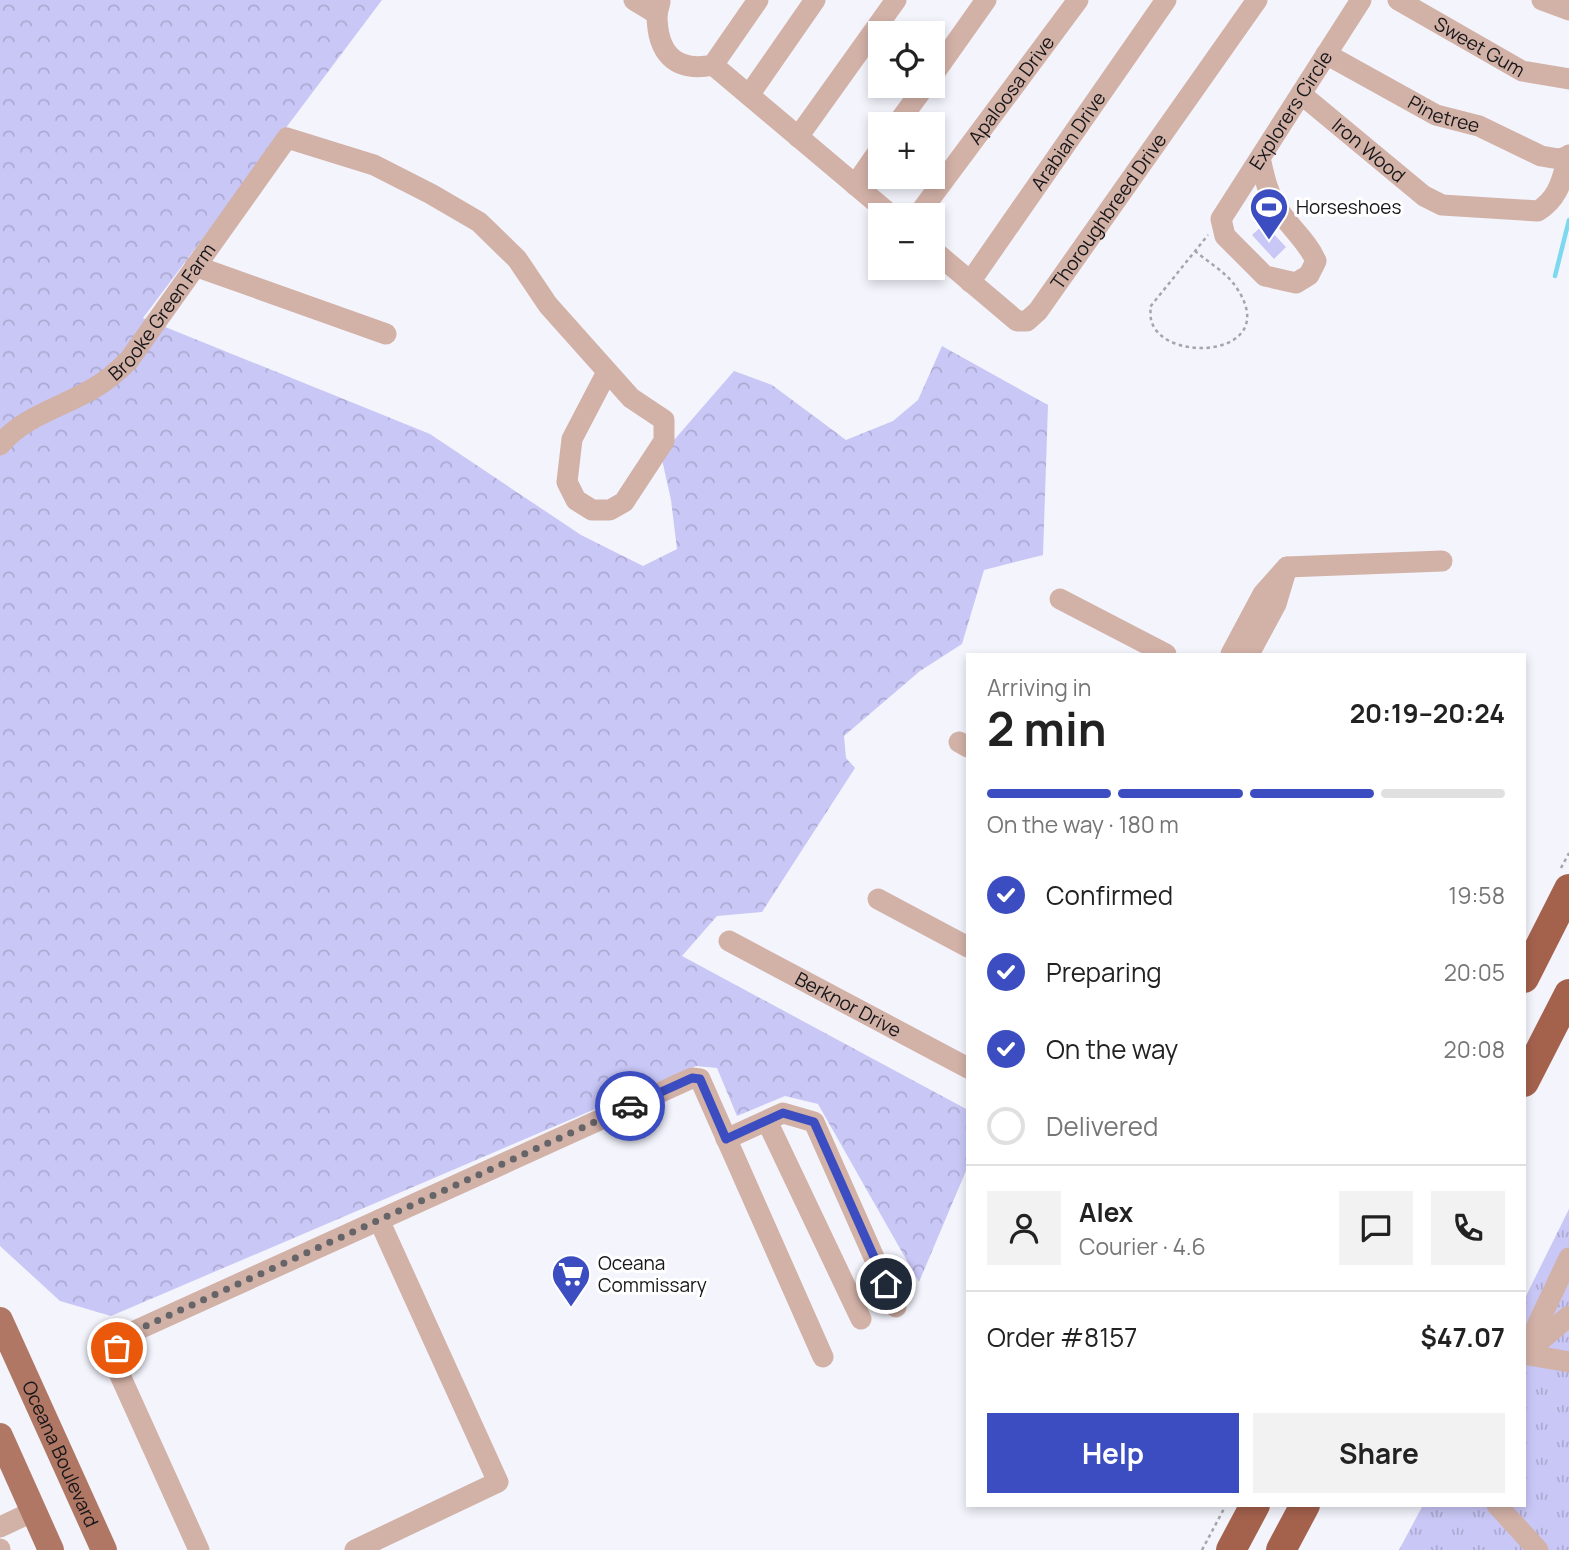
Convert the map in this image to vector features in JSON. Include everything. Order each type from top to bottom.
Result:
[{"type":"highway","points":[[1526,974],[1569,889]]},
{"type":"highway","points":[[1526,1078],[1569,994]]},
{"type":"highway","points":[[1231,1550],[1254,1507]]},
{"type":"highway","points":[[1281,1550],[1304,1507]]},
{"type":"main road","name":"Oceana Boulevard","points":[[0,1320],[104,1550]]},
{"type":"main road","points":[[0,1436],[51,1550]]},
{"type":"street","points":[[634,0],[659,7],[657,30],[664,51],[678,63],[698,68],[713,65],[758,0]]},
{"type":"street","points":[[749,96],[815,0]]},
{"type":"street","points":[[799,137],[896,0]]},
{"type":"street","points":[[945,58],[986,0]]},
{"type":"street","name":"Apaloosa Drive","points":[[927,203],[1078,0]]},
{"type":"street","name":"Arabian Drive","points":[[970,282],[1166,0]]},
{"type":"street","name":"Thoroughbreed Drive","points":[[945,260],[1017,321],[1027,321],[1038,311],[1257,0]]},
{"type":"street","name":"Explorers Circle","points":[[1221,219],[1361,0]]},
{"type":"street","name":"Sweet Gum","points":[[1398,0],[1522,71],[1569,79]]},
{"type":"street","points":[[1542,0],[1569,10]]},
{"type":"street","name":"Pinetree","points":[[1326,54],[1436,114],[1479,126],[1541,156],[1559,159],[1569,156]]},
{"type":"street","points":[[713,65],[877,203]]},
{"type":"street","name":"Iron Wood","points":[[1301,94],[1424,196],[1442,205],[1538,211],[1550,203],[1560,189],[1569,156]]},
{"type":"street","name":"Brooke Green Farm","points":[[0,445],[30,421],[92,390],[129,360],[287,138],[374,165],[432,194],[479,222],[517,259],[548,305],[607,372]]},
{"type":"street","points":[[1221,219],[1225,236],[1265,276],[1296,283],[1309,275],[1315,261],[1310,248],[1277,208],[1267,189],[1259,158]]},
{"type":"street","points":[[855,185],[868,166]]},
{"type":"street","points":[[195,266],[386,334]]},
{"type":"street","points":[[607,372],[631,398],[664,420],[664,441],[624,502],[610,510],[592,510],[576,500],[568,482],[568,462],[572,439],[607,372]]},
{"type":"street","points":[[1232,653],[1263,594],[1287,567],[1442,561]]},
{"type":"street","points":[[1250,653],[1276,604],[1287,567]]},
{"type":"street","points":[[1060,599],[1164,653]]},
{"type":"street","points":[[878,899],[966,946]]},
{"type":"street","name":"Berknor Drive","points":[[729,941],[966,1067]]},
{"type":"street","points":[[199,1550],[114,1362],[117,1348],[128,1334],[692,1078],[700,1079],[823,1357]]},
{"type":"street","points":[[726,1139],[783,1113],[814,1122],[896,1307]]},
{"type":"street","points":[[767,1121],[861,1319]]},
{"type":"street","points":[[355,1550],[498,1482],[379,1220]]},
{"type":"street","points":[[1526,1350],[1569,1258]]},
{"type":"street","points":[[1526,1352],[1569,1316]]},
{"type":"street","points":[[1526,1354],[1569,1362]]},
{"type":"street","points":[[1499,1507],[1538,1550]]},
{"type":"street","points":[[0,1527],[34,1511]]},
{"type":"path","points":[[1195,251],[1236,285],[1248,309],[1246,326],[1237,340],[1217,348],[1190,347],[1168,340],[1152,324],[1150,307],[1195,251],[1221,219]]},
{"type":"path","points":[[1202,1550],[1225,1507]]},
{"type":"green space","points":[[0,0],[382,0],[143,318],[430,434],[581,535],[643,566],[677,549],[671,500],[661,455],[734,371],[772,385],[846,440],[893,421],[918,400],[942,346],[1048,405],[1043,555],[984,570],[962,644],[920,671],[844,736],[846,758],[855,768],[762,912],[717,916],[682,956],[966,1109],[966,1171],[919,1282],[818,1104],[785,1096],[737,1116],[717,1068],[696,1066],[111,1316],[60,1301],[0,1246]]},
{"type":"green space","name":"Horseshoes","points":[[1264,224],[1286,247],[1274,259],[1252,235]]},
{"type":"green space","points":[[1569,1209],[1569,1550],[1399,1550],[1422,1507],[1526,1507],[1526,1296]]},
{"type":"waterway","points":[[1555,276],[1569,220]]},
{"type":"way so far","points":[[117,1348],[128,1334],[630,1106]]},
{"type":"place","name":"Horseshoes","points":[[1269,241]]},
{"type":"place","name":"Oceana Commissary","points":[[571,1308]]},
{"type":"route","points":[[630,1106],[692,1078],[700,1079],[726,1139],[783,1113],[814,1122],[886,1284]]}]
